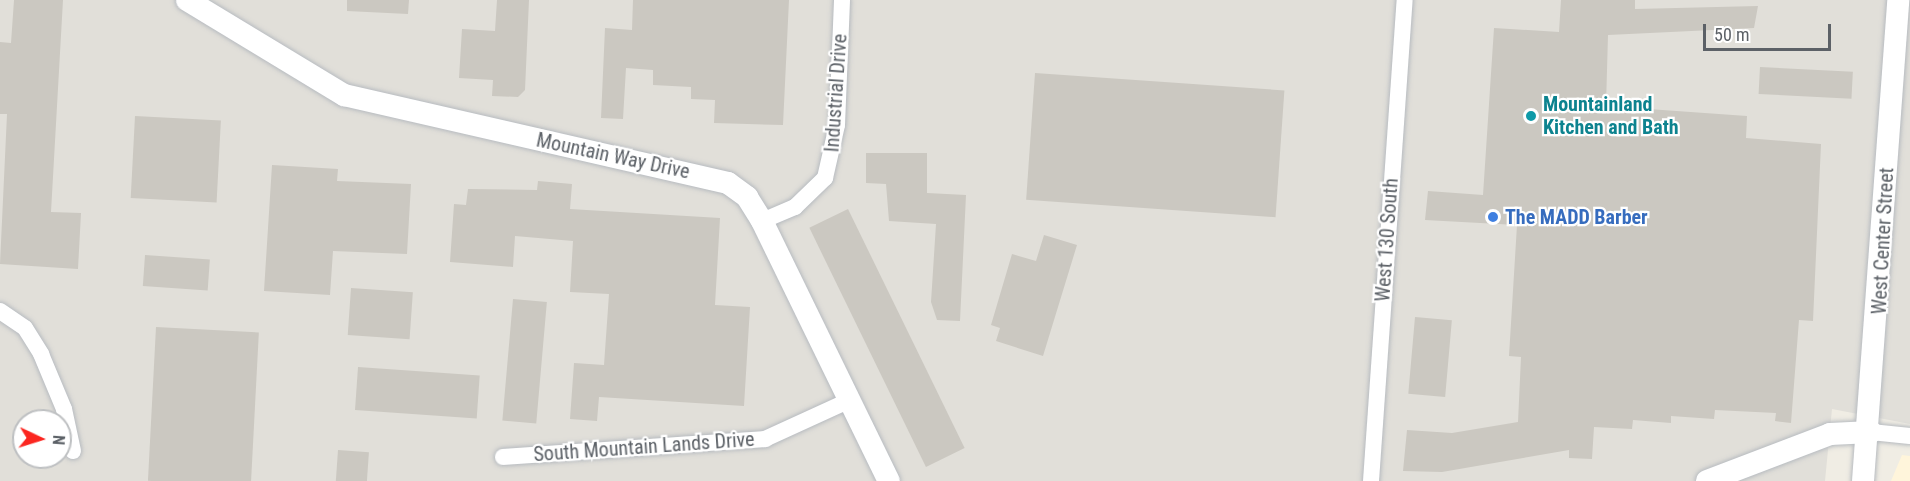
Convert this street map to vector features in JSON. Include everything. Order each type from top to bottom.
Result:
[{"type":"street","name":"Mountain Way Drive","points":[[187,0],[344,95],[714,177],[747,197],[762,221],[889,481]]},
{"type":"street","name":"Industrial Drive","points":[[762,221],[795,207],[825,178],[837,125],[842,0]]},
{"type":"street","name":"West 130 South","points":[[1371,481],[1405,0]]},
{"type":"street","name":"West Center Street","points":[[1863,481],[1871,432],[1898,0]]},
{"type":"street","points":[[0,311],[25,328],[41,354],[64,410],[73,451]]},
{"type":"street","name":"South Mountain Lands Drive","points":[[503,457],[765,439],[848,401]]},
{"type":"street","points":[[1707,481],[1830,434],[1871,432],[1910,436]]},
{"type":"shaded area","points":[[0,0],[1910,0],[1910,424],[1832,409],[1825,481],[0,481]]},
{"type":"shaded area","points":[[1902,455],[1910,456],[1910,481],[1891,481]]},
{"type":"building","points":[[14,0],[63,0],[51,212],[81,213],[78,269],[0,264],[7,114],[0,114],[0,42],[11,43]]},
{"type":"building","points":[[347,0],[409,0],[408,14],[347,11]]},
{"type":"building","points":[[497,0],[529,0],[525,90],[518,97],[492,96],[493,80],[459,78],[462,29],[495,31]]},
{"type":"building","points":[[633,0],[789,0],[783,125],[714,123],[715,100],[691,99],[691,87],[653,85],[653,70],[626,68],[623,119],[601,118],[605,28],[632,30]]},
{"type":"building","points":[[1561,0],[1635,0],[1635,9],[1758,6],[1754,28],[1608,35],[1606,106],[1747,116],[1746,138],[1821,144],[1813,321],[1799,320],[1791,423],[1775,421],[1776,413],[1715,410],[1714,419],[1671,416],[1671,423],[1633,420],[1632,429],[1594,427],[1592,459],[1569,458],[1569,450],[1442,472],[1403,471],[1407,430],[1452,433],[1518,422],[1521,357],[1509,356],[1517,225],[1425,220],[1428,191],[1483,195],[1494,28],[1559,32]]},
{"type":"building","points":[[1760,67],[1853,72],[1851,99],[1759,94]]},
{"type":"building","points":[[1035,73],[1284,90],[1276,217],[1026,200]]},
{"type":"building","points":[[135,116],[221,121],[217,202],[131,198]]},
{"type":"building","points":[[866,153],[927,153],[927,193],[966,195],[960,321],[937,320],[931,302],[936,224],[889,221],[886,184],[866,183]]},
{"type":"building","points":[[272,165],[338,169],[337,181],[411,184],[407,254],[333,251],[330,295],[264,291]]},
{"type":"building","points":[[538,181],[572,184],[570,209],[720,218],[715,305],[750,307],[744,406],[599,397],[597,421],[570,419],[574,363],[604,365],[609,294],[570,292],[573,241],[515,236],[513,267],[450,262],[454,204],[466,205],[468,189],[537,190]]},
{"type":"building","points":[[848,209],[965,448],[926,467],[809,228]]},
{"type":"building","points":[[1044,235],[1077,245],[1043,356],[996,341],[1000,328],[991,325],[1012,254],[1036,261]]},
{"type":"building","points":[[145,255],[210,260],[208,290],[143,286]]},
{"type":"building","points":[[351,288],[413,292],[410,339],[348,335]]},
{"type":"building","points":[[513,299],[547,302],[536,423],[502,421]]},
{"type":"building","points":[[1415,317],[1452,320],[1445,397],[1408,394]]},
{"type":"building","points":[[156,327],[259,332],[251,481],[148,481]]},
{"type":"building","points":[[358,367],[480,376],[477,418],[355,410]]},
{"type":"building","points":[[338,450],[369,452],[367,481],[336,481]]},
{"type":"place","name":"Mountainland Kitchen and Bath","points":[[1531,116]]},
{"type":"place","name":"The MADD Barber","points":[[1493,217]]}]
